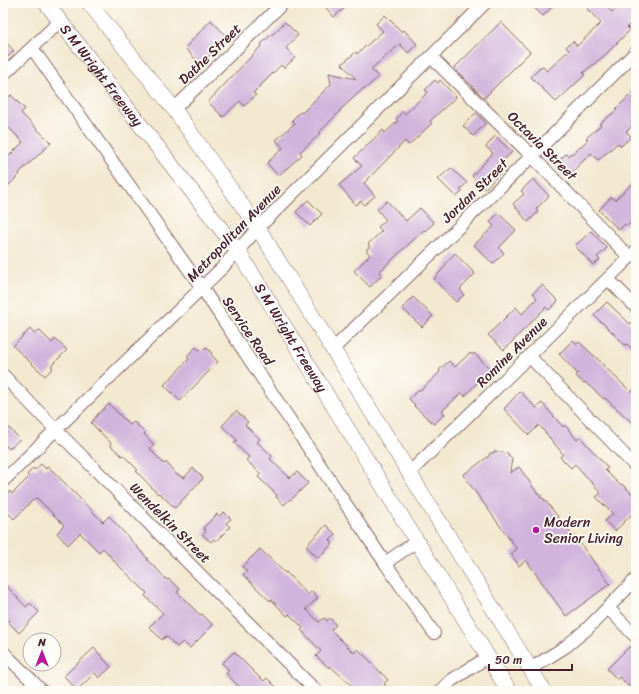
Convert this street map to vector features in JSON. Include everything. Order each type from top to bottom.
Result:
[{"type":"main road","name":"S M Wright Freeway","points":[[46,3],[238,251],[509,691]]},
{"type":"main road","name":"S M Wright Freeway","points":[[90,3],[174,109],[258,228],[544,691]]},
{"type":"street","name":"Dathe Street","points":[[174,109],[283,3]]},
{"type":"street","name":"Metropolitan Avenue","points":[[3,481],[202,288],[258,228],[485,3]]},
{"type":"street","points":[[3,75],[60,21]]},
{"type":"street","name":"Service Road","points":[[32,48],[202,288],[385,563],[434,633]]},
{"type":"street","name":"Jordan Street","points":[[333,350],[532,156],[636,52]]},
{"type":"street","name":"Octavia Street","points":[[431,57],[633,254]]},
{"type":"street","name":"Romine Avenue","points":[[409,473],[633,254]]},
{"type":"street","points":[[608,279],[636,307]]},
{"type":"street","points":[[529,356],[636,467]]},
{"type":"street","name":"Wendelkin Street","points":[[3,376],[316,691]]},
{"type":"street","points":[[385,563],[417,541]]},
{"type":"street","points":[[530,669],[565,647],[587,629],[636,579]]},
{"type":"street","points":[[608,608],[636,637]]},
{"type":"street","points":[[3,652],[42,691]]},
{"type":"street","points":[[440,691],[452,680],[488,657]]},
{"type":"building","points":[[322,3],[350,3],[334,17]]},
{"type":"building","points":[[529,3],[556,3],[543,16]]},
{"type":"building","points":[[593,3],[603,3],[612,12],[622,3],[632,3],[636,7],[636,18],[627,27],[630,30],[606,54],[583,73],[585,75],[556,102],[531,77],[542,66],[547,71],[569,50],[566,47],[573,41],[577,46],[601,23],[587,9]]},
{"type":"building","points":[[385,15],[402,32],[404,30],[417,44],[408,53],[400,44],[371,69],[378,77],[340,110],[319,133],[320,134],[300,152],[302,155],[278,176],[267,163],[283,148],[276,140],[295,123],[292,120],[300,112],[302,113],[331,84],[329,73],[356,79],[342,64],[356,52],[357,54],[383,31],[376,24]]},
{"type":"building","points":[[211,20],[229,39],[200,64],[185,48]]},
{"type":"building","points":[[285,22],[298,35],[286,48],[295,58],[284,68],[281,65],[253,93],[256,95],[244,106],[240,101],[223,117],[208,102],[262,45],[261,44]]},
{"type":"building","points":[[501,22],[530,52],[484,98],[454,68]]},
{"type":"building","points":[[3,39],[14,51],[3,61]]},
{"type":"building","points":[[435,80],[438,83],[440,80],[456,97],[430,121],[432,123],[409,145],[405,141],[364,183],[375,196],[364,205],[361,201],[356,205],[339,185],[362,166],[354,158],[383,130],[385,133],[398,121],[396,119],[403,111],[405,114],[428,92],[425,90]]},
{"type":"building","points":[[636,89],[636,122],[626,132],[631,136],[629,139],[621,146],[618,143],[598,160],[591,153],[567,177],[557,165],[560,163],[558,161],[566,154],[568,156],[571,153],[572,154],[588,140],[586,138],[601,125],[599,124],[617,110],[616,109]]},
{"type":"building","points":[[11,95],[25,109],[21,113],[51,143],[19,173],[20,174],[3,191],[3,162],[23,142],[7,126],[3,131],[3,103]]},
{"type":"building","points":[[476,113],[486,123],[473,136],[463,126]]},
{"type":"building","points":[[495,136],[512,152],[495,168],[500,173],[485,189],[472,176],[493,153],[486,147]]},
{"type":"building","points":[[451,168],[467,183],[460,189],[462,192],[456,197],[438,179]]},
{"type":"building","points":[[533,179],[549,196],[536,209],[538,212],[528,222],[513,204],[524,194],[521,191]]},
{"type":"building","points":[[636,180],[636,213],[631,218],[633,220],[627,226],[625,224],[619,230],[599,210],[611,197],[615,200]]},
{"type":"building","points":[[308,200],[322,214],[310,226],[296,212]]},
{"type":"building","points":[[387,201],[406,221],[420,208],[434,223],[425,231],[424,230],[379,272],[382,275],[370,287],[354,271],[370,255],[366,250],[370,246],[368,244],[382,231],[378,227],[386,220],[377,209]]},
{"type":"building","points":[[498,213],[516,230],[499,248],[504,253],[493,264],[474,245],[494,226],[490,222]]},
{"type":"building","points":[[591,231],[607,248],[597,257],[600,260],[593,265],[575,246]]},
{"type":"building","points":[[455,253],[475,274],[460,289],[464,295],[456,302],[434,279]]},
{"type":"building","points":[[542,285],[558,301],[549,310],[546,307],[504,350],[488,335],[516,307],[522,314],[537,298],[533,293]]},
{"type":"building","points":[[413,297],[433,316],[422,327],[402,308]]},
{"type":"building","points":[[607,302],[630,324],[632,322],[636,326],[636,353],[627,344],[625,345],[594,315]]},
{"type":"building","points":[[30,329],[34,334],[39,330],[52,343],[55,339],[67,350],[51,366],[53,368],[45,376],[13,346]]},
{"type":"building","points":[[573,340],[577,344],[579,342],[631,392],[636,386],[636,426],[605,398],[604,399],[576,376],[578,374],[559,354]]},
{"type":"building","points":[[196,347],[202,351],[206,347],[218,362],[180,401],[164,385],[189,359],[187,356]]},
{"type":"building","points":[[470,353],[472,355],[474,353],[490,369],[465,396],[461,393],[442,411],[445,414],[434,424],[414,406],[415,405],[409,399],[440,372],[439,370],[449,361],[455,367]]},
{"type":"building","points":[[520,391],[536,408],[542,403],[563,427],[565,425],[577,440],[580,437],[608,468],[605,470],[636,498],[636,510],[615,531],[605,521],[613,514],[596,497],[601,493],[575,464],[571,468],[560,457],[563,454],[539,425],[529,435],[504,409]]},
{"type":"building","points":[[109,404],[130,425],[134,422],[145,433],[144,434],[154,445],[150,449],[164,464],[166,462],[176,474],[184,478],[193,468],[203,478],[175,508],[159,493],[158,494],[136,471],[138,470],[110,445],[111,443],[91,423]]},
{"type":"building","points":[[236,411],[248,422],[245,425],[260,439],[257,442],[272,456],[270,459],[290,478],[297,472],[308,483],[284,505],[276,497],[277,495],[258,477],[261,474],[246,460],[249,457],[234,443],[237,440],[222,426]]},
{"type":"building","points":[[3,422],[20,439],[9,449],[3,443]]},
{"type":"building","name":"Modern Senior Living","points":[[494,451],[508,453],[508,456],[512,458],[510,473],[519,467],[538,494],[541,495],[540,497],[544,499],[573,536],[574,535],[610,584],[566,616],[526,560],[519,566],[511,554],[517,549],[463,475],[489,456],[490,453],[494,453]]},
{"type":"building","points":[[41,464],[46,469],[48,466],[103,522],[109,516],[148,559],[147,560],[167,580],[169,579],[180,589],[177,592],[200,615],[202,614],[213,625],[190,648],[183,642],[177,647],[166,636],[162,640],[149,627],[163,613],[145,596],[147,593],[103,548],[99,552],[80,533],[68,545],[57,533],[64,525],[37,498],[35,498],[14,519],[3,508],[3,498],[10,491],[12,494],[29,477],[27,475],[33,468],[35,470]]},
{"type":"building","points":[[224,512],[231,519],[226,523],[230,527],[216,541],[214,539],[211,542],[203,535],[206,531],[203,528],[217,514],[219,516]]},
{"type":"building","points":[[326,525],[336,535],[330,540],[333,543],[318,558],[306,546]]},
{"type":"building","points":[[260,549],[285,573],[286,572],[308,595],[312,591],[318,598],[306,609],[319,622],[324,618],[327,621],[330,618],[336,625],[331,630],[354,653],[358,649],[388,680],[384,684],[386,686],[381,691],[358,691],[330,666],[329,668],[316,656],[321,651],[301,630],[303,628],[289,614],[287,616],[271,599],[270,601],[243,575],[247,571],[242,567]]},
{"type":"building","points":[[3,582],[26,607],[30,603],[39,612],[19,633],[3,615]]},
{"type":"building","points":[[634,644],[636,644],[636,691],[633,691],[620,677],[617,679],[607,669]]},
{"type":"building","points":[[94,648],[111,667],[99,678],[95,673],[77,690],[64,676]]},
{"type":"building","points":[[234,652],[259,677],[264,681],[267,678],[280,691],[243,691],[226,673],[229,670],[222,663]]},
{"type":"place","name":"Modern Senior Living","points":[[536,530]]}]
